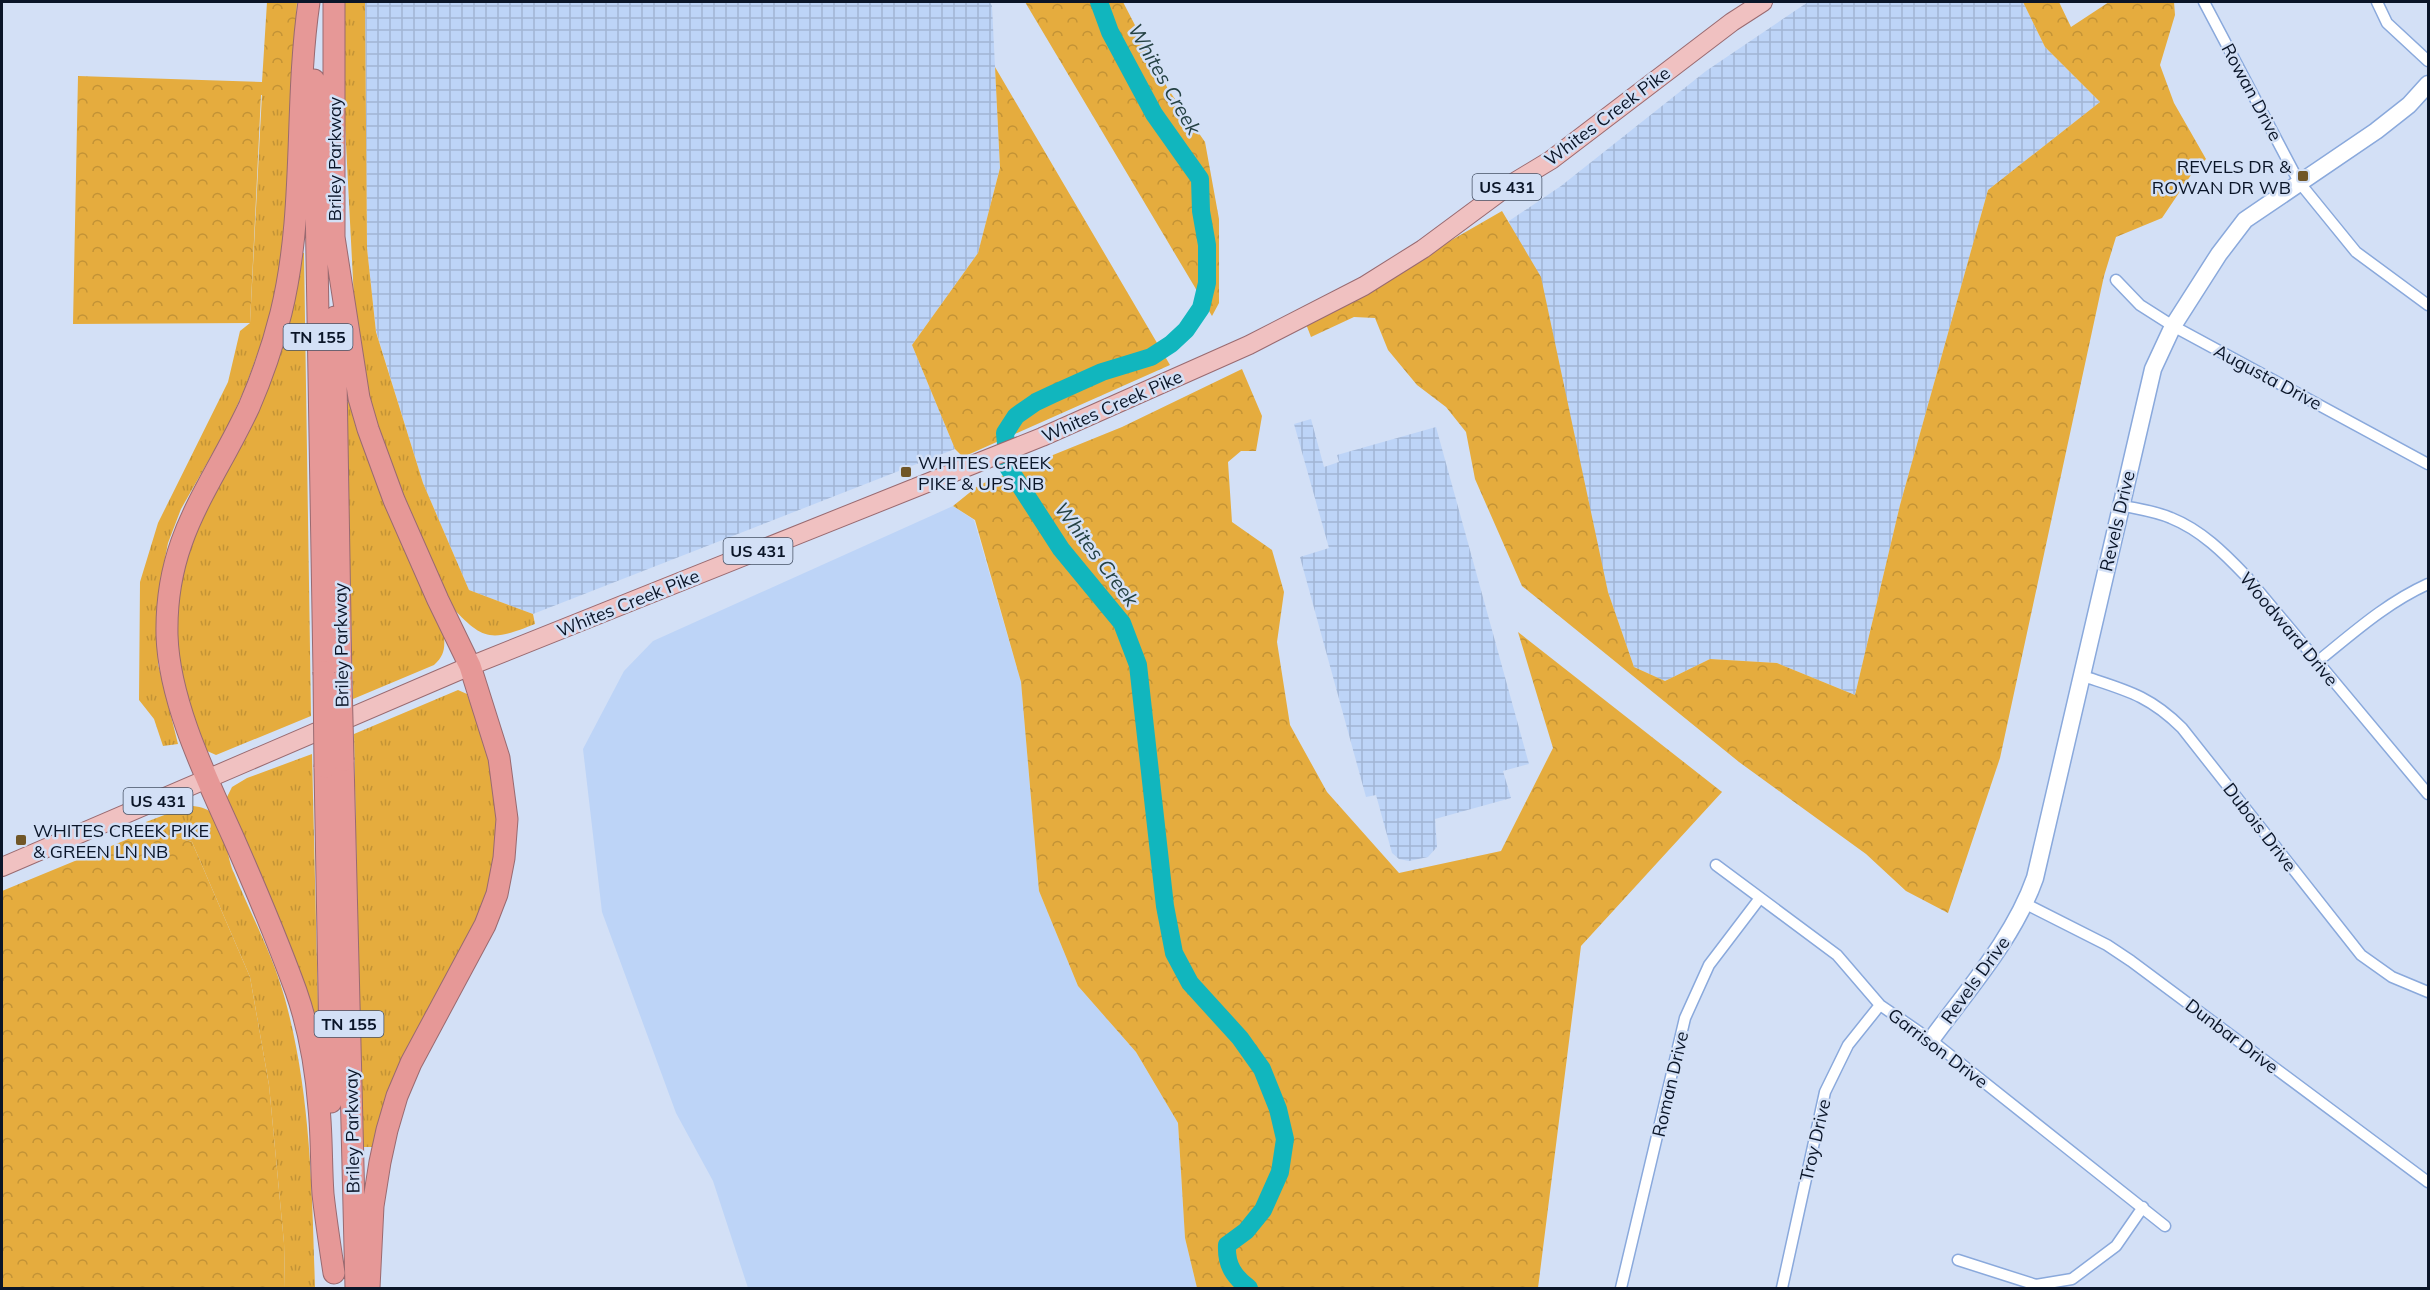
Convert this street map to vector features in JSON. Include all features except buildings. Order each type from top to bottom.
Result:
[{"type":"highway","name":"Briley Parkway","points":[[311,2],[334,764],[356,1288]]},
{"type":"highway","points":[[311,2],[300,96],[296,223],[288,281],[263,373],[249,407],[187,523],[170,582],[167,640],[171,670],[178,696],[206,780],[252,882],[296,992],[308,1032],[320,1109],[323,1193],[334,1281]]},
{"type":"highway","name":"Briley Parkway","points":[[332,677],[334,2]]},
{"type":"highway","points":[[334,237],[359,398],[368,429],[394,500],[470,666],[499,758],[507,819],[504,858],[496,894],[485,925],[411,1063],[397,1096],[380,1162],[374,1206],[369,1288]]},
{"type":"highway","name":"Briley Parkway","points":[[334,764],[334,1281]]},
{"type":"main road","name":"Whites Creek Pike","points":[[2,867],[470,666],[1042,437],[1249,345],[1364,286],[1423,249],[1508,186],[1551,160],[1732,22],[1763,2]]},
{"type":"street","name":"Rowan Drive","points":[[2204,2],[2299,183],[2355,252],[2428,305]]},
{"type":"street","points":[[2377,2],[2387,23],[2428,61]]},
{"type":"street","name":"Revels Drive","points":[[1931,1040],[2012,929],[2026,904],[2043,847],[2153,369],[2173,326],[2219,254],[2245,220],[2376,131],[2409,105],[2428,84]]},
{"type":"street","name":"Augusta Drive","points":[[2116,280],[2140,305],[2173,326],[2428,464]]},
{"type":"street","name":"Woodward Drive","points":[[2121,505],[2171,518],[2192,529],[2223,552],[2246,576],[2428,794]]},
{"type":"street","points":[[2317,662],[2401,596],[2428,584]]},
{"type":"street","name":"Dubois Drive","points":[[2083,676],[2144,698],[2168,715],[2181,728],[2361,955],[2392,976],[2428,992]]},
{"type":"street","name":"Garrison Drive","points":[[1716,866],[1838,955],[1880,1005],[1931,1040],[2165,1226]]},
{"type":"street","name":"Roman Drive","points":[[1621,1288],[1685,1018],[1709,966],[1760,898]]},
{"type":"street","name":"Dunbar Drive","points":[[2026,904],[2108,945],[2428,1182]]},
{"type":"street","name":"Troy Drive","points":[[1782,1288],[1825,1092],[1848,1045],[1880,1005]]},
{"type":"street","points":[[1958,1260],[2036,1285],[2072,1279],[2116,1246],[2143,1207]]},
{"type":"shaded area","points":[[365,2],[990,2],[1000,168],[978,253],[912,345],[955,449],[533,614],[469,590],[423,483],[376,331],[367,248]]},
{"type":"shaded area","points":[[1808,2],[2023,2],[2045,47],[2100,102],[1988,190],[1900,505],[1855,695],[1777,663],[1710,659],[1665,681],[1634,667],[1608,592],[1509,221],[1561,186],[1706,71]]},
{"type":"shaded area","points":[[1311,419],[1324,467],[1339,462],[1337,455],[1436,427],[1529,764],[1503,771],[1511,798],[1435,819],[1437,847],[1428,857],[1409,861],[1399,859],[1392,853],[1376,795],[1366,797],[1300,557],[1329,548],[1294,424]]},
{"type":"shaded area","points":[[953,506],[974,520],[1021,682],[1039,891],[1078,986],[1136,1052],[1178,1123],[1185,1238],[1197,1288],[748,1288],[713,1181],[676,1113],[602,912],[583,749],[624,671],[653,641]]},
{"type":"green space","points":[[267,2],[297,2],[292,95],[261,95],[250,323],[73,324],[78,76],[262,82]]},
{"type":"green space","points":[[341,2],[365,2],[367,248],[376,332],[423,483],[469,590],[533,614],[535,624],[508,633],[489,635],[481,632],[472,627],[452,607],[385,451],[367,395],[356,338],[341,47]]},
{"type":"green space","points":[[1025,2],[1123,2],[1168,89],[1205,142],[1219,219],[1219,303],[1212,316]]},
{"type":"green space","points":[[2023,2],[2059,2],[2071,27],[2109,2],[2174,2],[2175,15],[2160,65],[2174,103],[2206,159],[2191,175],[2162,218],[2116,237],[2104,276],[2000,758],[1948,913],[1906,891],[1866,854],[1739,762],[1522,586],[1475,479],[1466,432],[1446,407],[1417,385],[1388,350],[1375,318],[1354,317],[1311,337],[1306,324],[1502,211],[1541,277],[1608,592],[1634,667],[1665,681],[1710,659],[1777,663],[1855,695],[1900,505],[1988,190],[2100,102],[2045,47]]},
{"type":"green space","points":[[995,67],[1170,365],[963,457],[955,449],[912,345],[978,253],[1000,168]]},
{"type":"green space","points":[[262,94],[292,95],[286,237],[278,286],[265,333],[245,388],[228,426],[181,509],[168,543],[161,578],[157,618],[158,664],[178,744],[163,746],[154,719],[139,700],[140,582],[158,523],[228,382],[240,331],[250,323]]},
{"type":"green space","points":[[297,252],[304,253],[311,716],[216,755],[205,750],[179,683],[175,588],[200,511]]},
{"type":"green space","points":[[1242,369],[1262,416],[1256,451],[1241,451],[1228,462],[1232,522],[1272,550],[1284,592],[1277,642],[1290,725],[1327,792],[1399,873],[1501,851],[1553,748],[1518,632],[1722,792],[1581,946],[1538,1288],[1197,1288],[1185,1238],[1178,1123],[1136,1052],[1078,986],[1039,891],[1021,682],[975,520],[953,506],[979,485],[1122,427]]},
{"type":"green space","points":[[353,400],[444,636],[444,649],[434,665],[353,699],[346,403]]},
{"type":"green space","points":[[458,690],[467,694],[490,759],[496,787],[498,845],[489,895],[377,1147],[362,1147],[354,734]]},
{"type":"green space","points":[[312,754],[319,1048],[225,801],[232,787],[247,778]]},
{"type":"green space","points":[[188,806],[201,807],[211,812],[217,819],[234,873],[268,951],[285,999],[300,1071],[309,1143],[315,1288],[285,1288],[284,1243],[269,1085],[250,977],[192,842],[150,830],[146,822]]},
{"type":"green space","points":[[150,830],[192,842],[250,977],[269,1085],[284,1243],[285,1288],[2,1288],[2,891]]},
{"type":"waterway","name":"Whites Creek","points":[[1099,2],[1110,32],[1154,114],[1200,179],[1201,211],[1207,245],[1207,283],[1201,308],[1186,330],[1171,344],[1151,357],[1102,372],[1053,394],[1036,402],[1016,416],[1005,433],[1008,467],[1061,549],[1122,623],[1138,665],[1165,906],[1174,953],[1190,983],[1240,1038],[1262,1069],[1278,1109],[1285,1139],[1280,1172],[1263,1210],[1246,1231],[1227,1245],[1232,1270],[1249,1288]]},
{"type":"place","name":"REVELS DR & ROWAN DR WB","points":[[2303,176]]},
{"type":"place","name":"WHITES CREEK PIKE & UPS NB","points":[[906,472]]},
{"type":"place","name":"WHITES CREEK PIKE & GREEN LN NB","points":[[21,840]]}]
